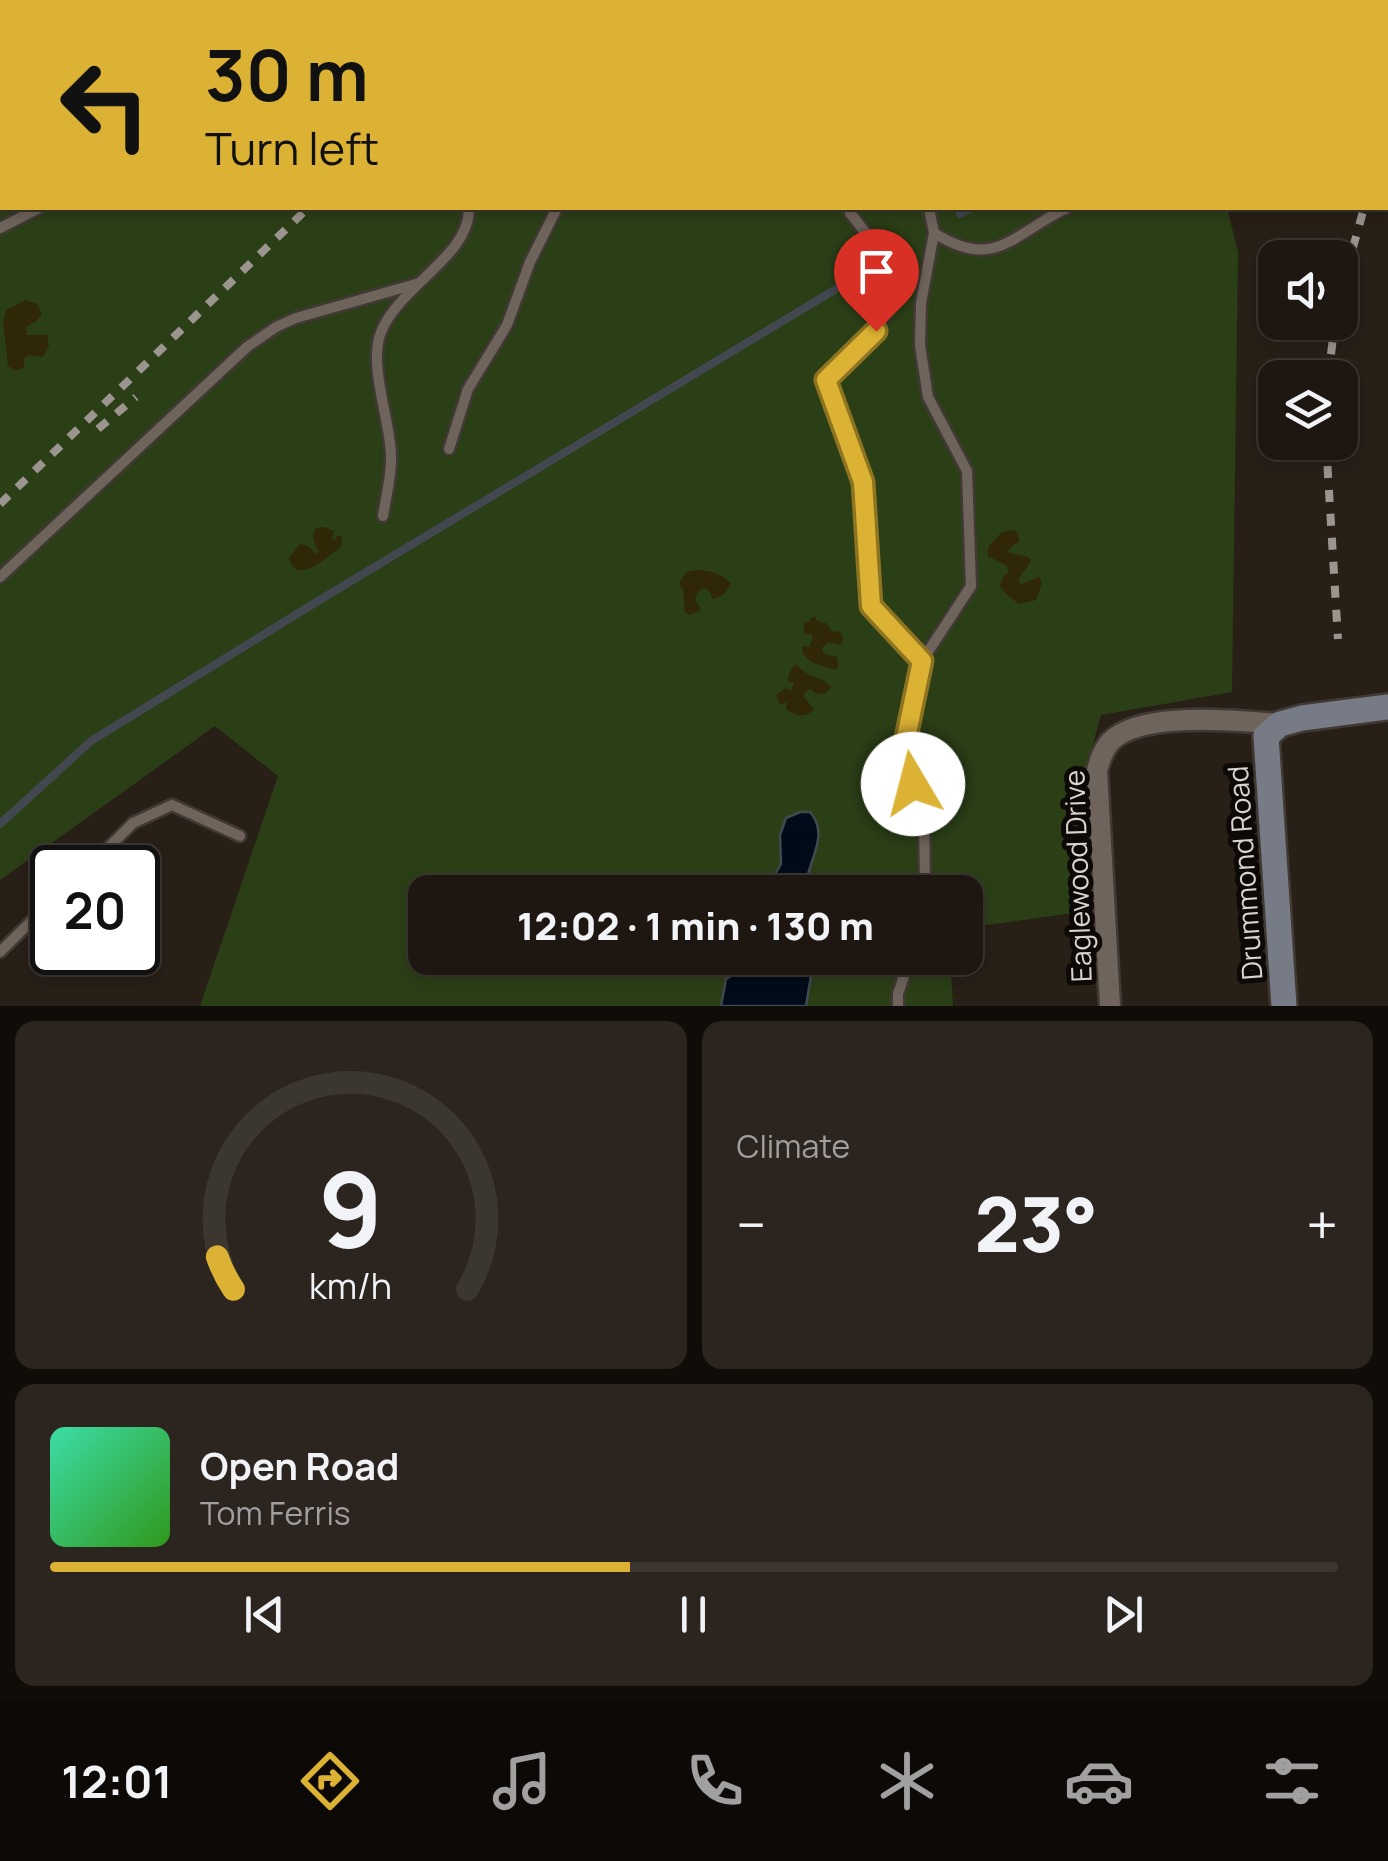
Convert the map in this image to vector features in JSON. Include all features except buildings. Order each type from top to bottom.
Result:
[{"type":"street","points":[[1273,730],[1302,718],[1388,707]]},
{"type":"street","name":"Eaglewood Drive","points":[[1110,1006],[1097,770],[1103,751],[1126,730],[1149,723],[1194,720],[1273,730]]},
{"type":"street","name":"Drummond Road","points":[[1273,730],[1284,1006]]},
{"type":"lane","points":[[0,228],[35,210]]},
{"type":"lane","points":[[383,516],[392,456],[378,376],[379,336],[400,300],[463,235],[469,210]]},
{"type":"lane","points":[[449,449],[468,390],[507,326],[530,262],[555,210]]},
{"type":"lane","points":[[849,210],[873,241],[893,282],[889,310],[876,331],[826,380],[863,482],[871,606],[922,661]]},
{"type":"lane","points":[[925,875],[924,812],[902,757],[922,661],[972,586],[968,471],[928,397],[920,345],[921,303],[934,232],[930,210]]},
{"type":"lane","points":[[934,232],[969,250],[990,250],[1064,210]]},
{"type":"lane","points":[[0,577],[248,346],[296,318],[416,284]]},
{"type":"lane","points":[[112,845],[133,824],[172,805],[240,836]]},
{"type":"lane","points":[[0,952],[30,923]]},
{"type":"lane","points":[[898,1006],[904,975]]},
{"type":"green space","points":[[0,210],[1228,210],[1238,252],[1232,692],[1101,715],[1077,801],[1080,912],[983,925],[983,875],[408,875],[408,975],[951,975],[953,1006],[200,1006],[278,776],[215,726],[49,845],[30,845],[30,859],[0,880]]},
{"type":"sand","points":[[26,300],[37,304],[42,315],[26,327],[27,335],[47,335],[49,346],[43,357],[28,355],[23,360],[25,367],[16,371],[8,366],[3,322],[6,310]]},
{"type":"sand","points":[[316,528],[334,531],[335,540],[338,535],[342,537],[341,547],[312,567],[298,570],[289,558],[300,544],[317,554],[313,535]]},
{"type":"sand","points":[[1011,530],[1018,534],[1019,542],[1007,552],[1031,559],[1018,581],[1021,584],[1039,577],[1042,583],[1036,600],[1019,604],[1000,586],[1009,572],[1007,566],[988,556],[988,547],[1002,532]]},
{"type":"sand","points":[[686,572],[716,573],[731,583],[716,598],[712,599],[704,588],[698,592],[695,599],[701,610],[690,615],[685,612],[679,584]]},
{"type":"sand","points":[[815,616],[833,632],[840,631],[843,639],[841,645],[829,642],[822,648],[823,653],[837,657],[835,670],[811,662],[803,654],[802,646],[809,647],[813,638],[804,634],[804,622]]},
{"type":"sand","points":[[797,665],[831,687],[826,693],[816,694],[810,689],[804,693],[814,709],[804,715],[786,709],[786,702],[780,705],[776,695],[786,688],[791,691],[794,683],[788,677]]},
{"type":"water","points":[[810,812],[816,821],[818,841],[808,875],[775,875],[781,864],[780,835],[786,818]]},
{"type":"water","points":[[732,975],[811,975],[806,1006],[721,1006],[726,979]]},
{"type":"waterway","points":[[960,214],[967,210]]},
{"type":"waterway","points":[[0,824],[91,741],[856,277]]},
{"type":"railway","points":[[0,504],[306,210]]},
{"type":"railway","points":[[1355,240],[1363,210]]},
{"type":"railway","points":[[1330,360],[1333,340]]},
{"type":"railway","points":[[98,429],[136,397]]},
{"type":"railway","points":[[1327,460],[1338,639]]},
{"type":"route","points":[[876,331],[826,380],[863,482],[871,606],[922,661],[902,757],[913,784]]}]
